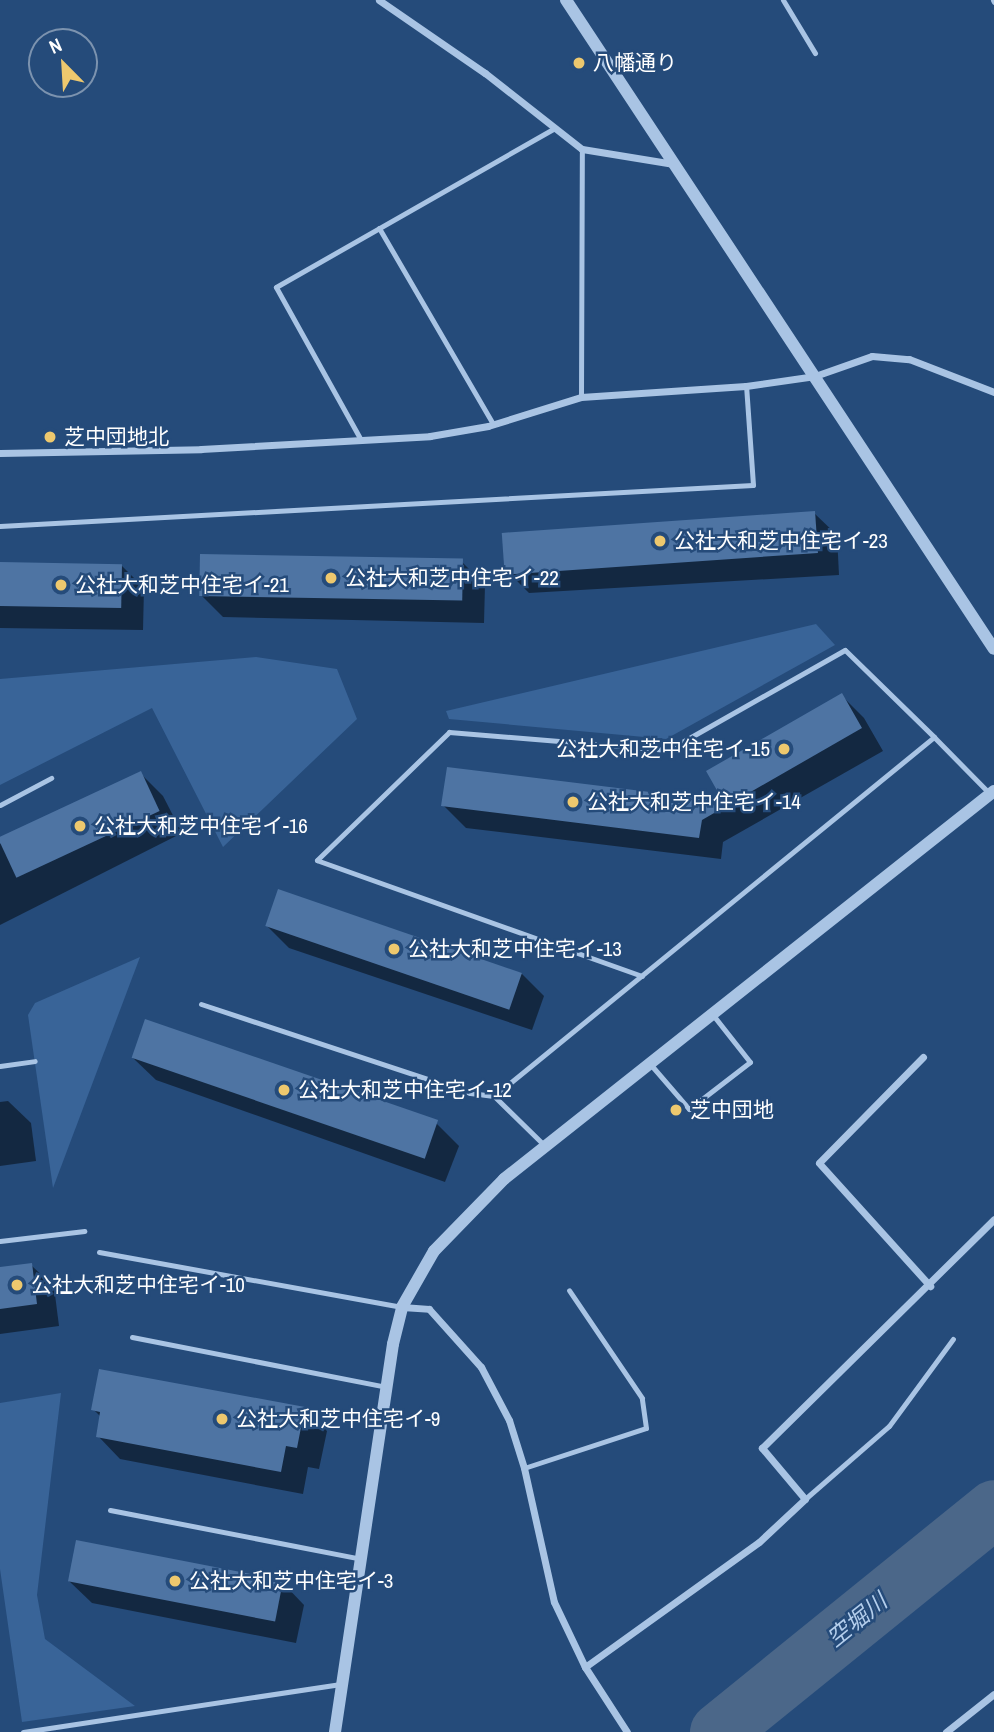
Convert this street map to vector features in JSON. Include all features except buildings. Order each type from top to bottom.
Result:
[{"type":"street","points":[[379,0],[485,73],[582,149],[674,164]]},
{"type":"street","points":[[566,0],[994,649]]},
{"type":"street","points":[[0,453],[201,449],[430,436],[493,424],[580,397],[746,386],[815,376],[872,356],[909,359],[994,392]]},
{"type":"street","points":[[335,1732],[386,1388],[402,1307],[451,1229],[547,1147],[992,792]]},
{"type":"street","points":[[923,1057],[819,1163],[930,1286]]},
{"type":"street","points":[[585,1667],[759,1542],[805,1499],[762,1448],[930,1286],[994,1219]]},
{"type":"street","points":[[402,1307],[429,1309],[481,1367],[509,1420],[524,1468],[554,1602],[585,1667],[627,1732]]},
{"type":"street","points":[[946,1732],[994,1694]]},
{"type":"lane","points":[[783,0],[815,53]]},
{"type":"lane","points":[[361,440],[276,287],[555,128]]},
{"type":"lane","points":[[580,397],[582,149]]},
{"type":"lane","points":[[379,228],[493,424]]},
{"type":"lane","points":[[0,526],[753,485],[746,386]]},
{"type":"lane","points":[[642,976],[317,860],[449,732],[668,750],[845,649],[992,792]]},
{"type":"lane","points":[[494,1096],[934,737]]},
{"type":"lane","points":[[0,805],[51,778]]},
{"type":"lane","points":[[201,1004],[470,1093],[494,1096],[547,1147]]},
{"type":"lane","points":[[651,1065],[689,1110],[750,1062],[713,1015]]},
{"type":"lane","points":[[0,1066],[35,1061]]},
{"type":"lane","points":[[0,1241],[84,1231]]},
{"type":"lane","points":[[99,1252],[402,1307]]},
{"type":"lane","points":[[524,1468],[646,1429],[642,1398],[569,1290]]},
{"type":"lane","points":[[132,1337],[386,1388]]},
{"type":"lane","points":[[805,1499],[889,1426],[953,1339]]},
{"type":"lane","points":[[110,1510],[361,1559]]},
{"type":"lane","points":[[23,1732],[342,1684]]},
{"type":"shaded area","points":[[816,624],[835,645],[666,739],[449,719],[446,711]]},
{"type":"shaded area","points":[[256,657],[337,669],[357,719],[223,847],[152,708],[0,785],[0,679]]},
{"type":"shaded area","points":[[140,957],[53,1188],[28,1015],[35,1003]]},
{"type":"shaded area","points":[[61,1393],[37,1595],[45,1639],[135,1706],[22,1722],[0,1569],[0,1403]]},
{"type":"waterway","name":"空堀川","points":[[719,1732],[994,1509]]},
{"type":"place","name":"八幡通り","points":[[579,63]]},
{"type":"place","name":"芝中団地北","points":[[50,437]]},
{"type":"place","name":"公社大和芝中住宅イ-23","points":[[660,541]]},
{"type":"place","name":"公社大和芝中住宅イ-22","points":[[331,578]]},
{"type":"place","name":"公社大和芝中住宅イ-21","points":[[61,585]]},
{"type":"place","name":"公社大和芝中住宅イ-15","points":[[784,749]]},
{"type":"place","name":"公社大和芝中住宅イ-14","points":[[573,802]]},
{"type":"place","name":"公社大和芝中住宅イ-16","points":[[80,826]]},
{"type":"place","name":"公社大和芝中住宅イ-13","points":[[394,949]]},
{"type":"place","name":"公社大和芝中住宅イ-12","points":[[284,1090]]},
{"type":"place","name":"芝中団地","points":[[676,1110]]},
{"type":"place","name":"公社大和芝中住宅イ-10","points":[[17,1285]]},
{"type":"place","name":"公社大和芝中住宅イ-9","points":[[222,1419]]},
{"type":"place","name":"公社大和芝中住宅イ-3","points":[[175,1581]]}]
